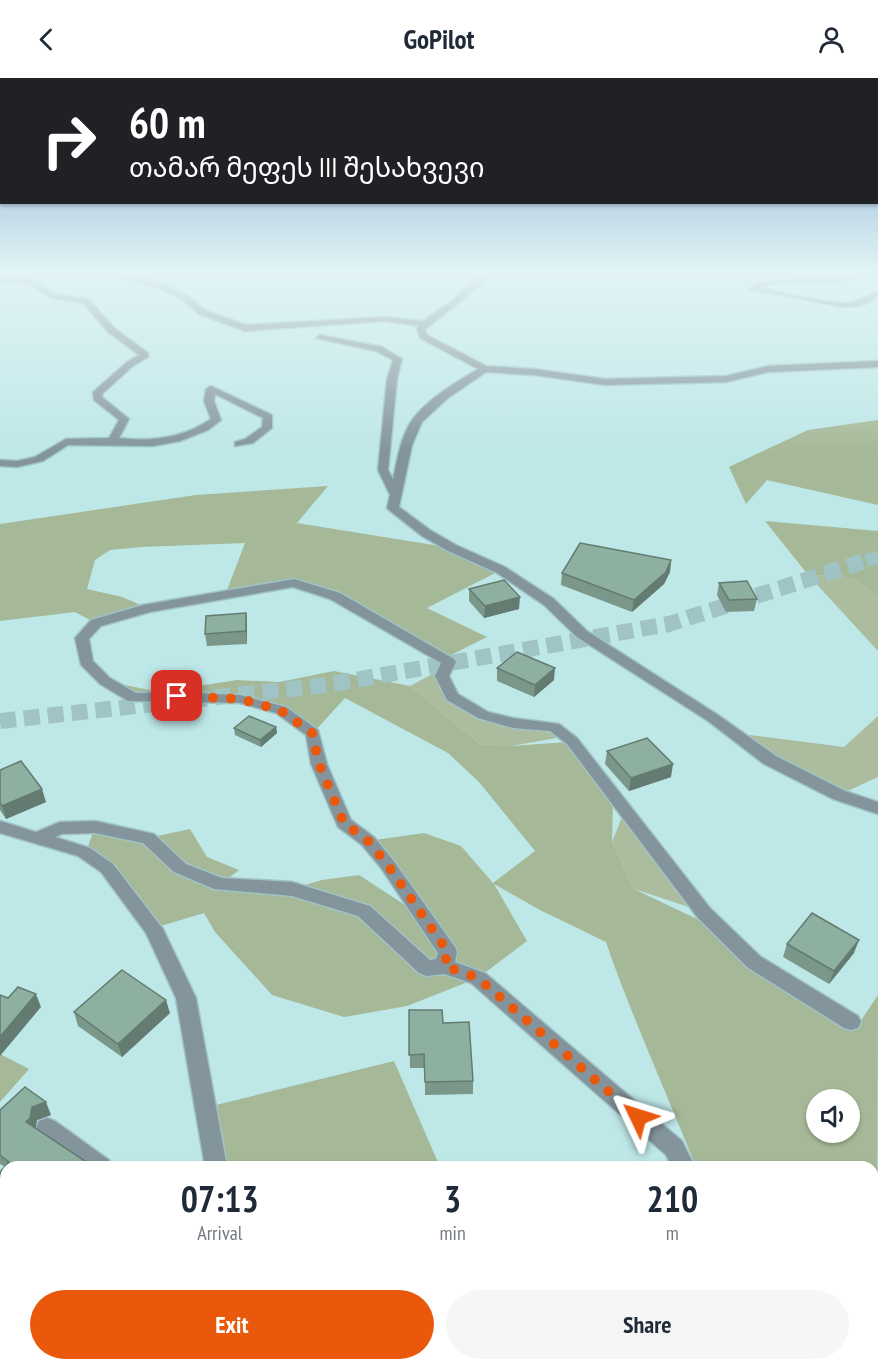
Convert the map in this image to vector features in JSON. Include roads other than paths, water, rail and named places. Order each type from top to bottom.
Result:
[{"type":"street","points":[[112,441],[124,419],[98,398],[98,392],[130,364],[145,355],[113,331]]},
{"type":"street","points":[[422,331],[423,336],[484,369],[534,372],[605,382],[726,379],[768,369],[878,364]]},
{"type":"street","points":[[320,338],[380,349],[398,359],[392,379],[383,470],[395,495]]},
{"type":"street","points":[[484,369],[450,391],[414,425],[404,453],[393,508],[426,533],[452,548],[501,570],[549,602],[582,634],[713,718],[770,760],[839,795],[878,808]]},
{"type":"street","points":[[0,463],[17,464],[39,459],[66,442],[157,443],[182,437],[207,428],[216,420],[209,401],[211,389],[268,417],[267,428],[249,441],[239,444]]},
{"type":"street","points":[[444,966],[448,952],[426,920],[368,841],[344,823],[319,764],[312,733],[280,710],[240,699],[177,696],[133,698],[105,681],[86,662],[82,638],[96,623],[148,608],[294,583],[335,596],[448,663],[442,676],[452,696],[483,715],[513,723],[554,727],[572,741],[704,913],[754,962],[851,1022]]},
{"type":"street","points":[[0,827],[84,852],[106,868],[154,929],[186,998],[215,1161]]},
{"type":"street","points":[[38,838],[60,828],[95,827],[148,838],[180,868],[220,884],[292,889],[364,911],[426,968],[444,966],[478,978],[674,1148],[681,1161]]},
{"type":"street","points":[[47,1128],[93,1161]]},
{"type":"tunnel","points":[[866,561],[878,557]]},
{"type":"tunnel","points":[[0,721],[327,685],[669,624],[871,559]]}]
